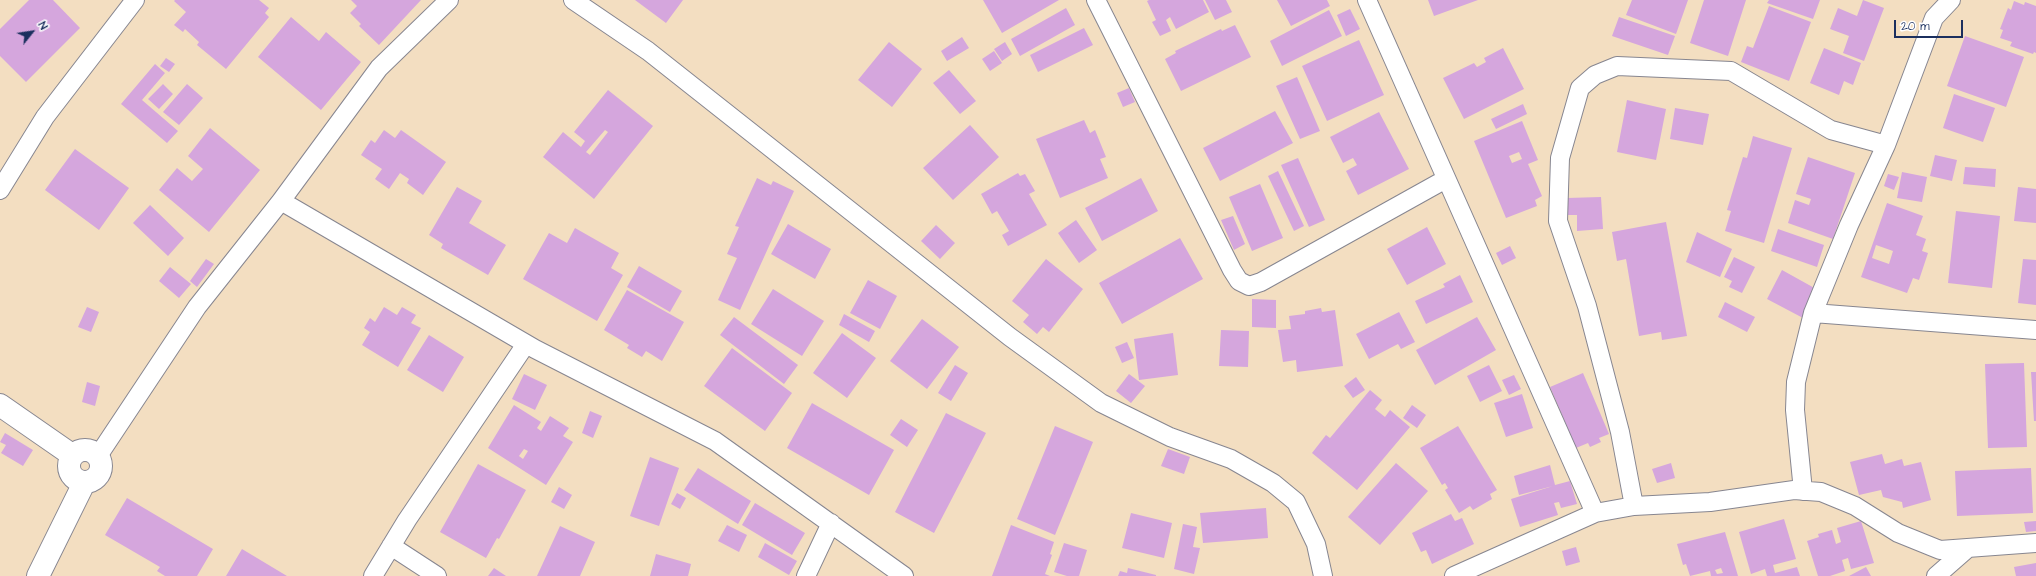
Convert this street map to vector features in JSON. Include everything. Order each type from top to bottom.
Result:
[{"type":"street","points":[[0,190],[44,117],[135,0]]},
{"type":"street","points":[[98,456],[197,307],[281,201],[379,68],[448,0]]},
{"type":"street","points":[[573,0],[648,51],[1010,336],[1101,403],[1170,436],[1231,460],[1273,483],[1296,502],[1316,544],[1323,576]]},
{"type":"street","points":[[1096,0],[1232,270],[1239,281],[1249,286],[1261,282],[1446,179]]},
{"type":"street","points":[[1367,0],[1595,513]]},
{"type":"street","points":[[1803,491],[1795,410],[1796,382],[1813,313],[1849,225],[1886,145],[1934,18],[1951,0]]},
{"type":"street","points":[[1634,506],[1620,432],[1587,306],[1558,221],[1560,158],[1580,88],[1595,75],[1617,66],[1645,66],[1731,71],[1831,130],[1886,145]]},
{"type":"street","points":[[281,201],[526,344],[715,441],[904,576]]},
{"type":"street","points":[[1813,313],[2036,330]]},
{"type":"street","points":[[373,576],[391,546],[526,344]]},
{"type":"street","points":[[0,405],[72,455]]},
{"type":"street","points":[[85,449],[92,451],[98,456],[101,462],[101,470],[97,477],[92,481],[84,483],[77,481],[71,476],[68,469],[68,462],[72,455],[77,451],[85,449]]},
{"type":"street","points":[[38,576],[84,483]]},
{"type":"street","points":[[1454,576],[1595,513],[1634,506],[1710,502],[1794,490],[1821,492],[1855,506],[1898,533],[1940,550],[2036,542]]},
{"type":"street","points":[[806,576],[831,523]]},
{"type":"street","points":[[391,546],[437,576]]},
{"type":"street","points":[[1936,576],[1968,548]]},
{"type":"building","points":[[29,0],[53,0],[80,28],[26,82],[0,56],[0,29]]},
{"type":"building","points":[[259,0],[269,8],[265,13],[269,17],[226,69],[197,45],[199,42],[185,29],[183,32],[174,25],[186,12],[174,1]]},
{"type":"building","points":[[351,0],[421,0],[379,45],[359,26],[361,24],[350,13],[357,6]]},
{"type":"building","points":[[635,0],[683,0],[666,23]]},
{"type":"building","points":[[983,0],[1059,0],[1002,33]]},
{"type":"building","points":[[1203,0],[1209,12],[1176,29],[1170,17],[1166,20],[1171,31],[1160,36],[1152,22],[1156,20],[1147,1]]},
{"type":"building","points":[[1205,0],[1226,0],[1232,12],[1215,20]]},
{"type":"building","points":[[1277,0],[1327,0],[1330,6],[1291,26]]},
{"type":"building","points":[[1428,0],[1478,0],[1434,16]]},
{"type":"building","points":[[1632,0],[1688,0],[1676,34],[1626,15]]},
{"type":"building","points":[[1704,0],[1746,0],[1728,56],[1690,43]]},
{"type":"building","points":[[1769,0],[1820,0],[1813,19],[1767,3]]},
{"type":"building","points":[[1863,0],[1884,8],[1864,61],[1843,53],[1849,36],[1830,29],[1838,8],[1857,16]]},
{"type":"building","points":[[2014,1],[2024,5],[2025,2],[2036,6],[2036,53],[2034,52],[2033,54],[2010,46],[2012,42],[2000,38],[2003,30],[2000,29],[2008,8],[2011,10]]},
{"type":"building","points":[[1769,6],[1811,22],[1789,81],[1741,62],[1747,46],[1753,48]]},
{"type":"building","points":[[1066,8],[1075,25],[1020,56],[1011,39]]},
{"type":"building","points":[[1350,9],[1360,29],[1346,36],[1337,15]]},
{"type":"building","points":[[1329,10],[1342,36],[1282,66],[1270,41]]},
{"type":"building","points":[[291,17],[319,41],[326,32],[361,62],[321,110],[258,57]]},
{"type":"building","points":[[1619,17],[1675,36],[1668,55],[1612,36]]},
{"type":"building","points":[[1235,25],[1251,57],[1181,91],[1165,59],[1176,53],[1175,51],[1221,29],[1222,31]]},
{"type":"building","points":[[1084,28],[1093,45],[1038,72],[1030,55]]},
{"type":"building","points":[[1965,36],[2024,57],[2006,107],[1947,86]]},
{"type":"building","points":[[962,37],[969,48],[947,61],[941,51]]},
{"type":"building","points":[[1359,40],[1384,95],[1327,121],[1302,66]]},
{"type":"building","points":[[889,42],[922,69],[892,107],[858,80]]},
{"type":"building","points":[[1005,42],[1012,54],[1002,61],[994,49]]},
{"type":"building","points":[[1503,48],[1524,89],[1464,119],[1443,78],[1474,63],[1477,67],[1486,62],[1484,58]]},
{"type":"building","points":[[1824,48],[1861,63],[1853,85],[1844,81],[1839,95],[1810,83]]},
{"type":"building","points":[[994,51],[1002,63],[990,71],[982,59]]},
{"type":"building","points":[[166,58],[175,64],[169,72],[160,66]]},
{"type":"building","points":[[155,64],[165,73],[142,100],[178,131],[167,143],[121,104]]},
{"type":"building","points":[[949,70],[976,101],[960,114],[933,83]]},
{"type":"building","points":[[1297,77],[1320,131],[1300,139],[1276,86]]},
{"type":"building","points":[[163,84],[173,94],[159,109],[148,99]]},
{"type":"building","points":[[187,84],[203,98],[179,125],[163,112]]},
{"type":"building","points":[[1129,88],[1135,102],[1123,107],[1117,93]]},
{"type":"building","points":[[608,90],[653,126],[594,199],[543,157],[563,132],[581,147],[585,141],[574,132]],"holes":[[[605,130],[608,132],[590,155],[586,152]]]},
{"type":"building","points":[[1954,94],[1995,108],[1983,142],[1943,128]]},
{"type":"building","points":[[1627,100],[1666,109],[1656,160],[1617,152]]},
{"type":"building","points":[[1523,104],[1527,114],[1496,129],[1491,119]]},
{"type":"building","points":[[1675,108],[1709,114],[1703,145],[1670,139]]},
{"type":"building","points":[[1275,111],[1293,143],[1220,181],[1203,148]]},
{"type":"building","points":[[1379,112],[1409,169],[1358,195],[1346,171],[1357,165],[1353,158],[1343,163],[1330,137]]},
{"type":"building","points":[[1084,120],[1090,133],[1095,130],[1106,157],[1100,159],[1108,178],[1060,198],[1036,139]]},
{"type":"building","points":[[1522,121],[1538,160],[1528,164],[1542,196],[1535,200],[1537,206],[1506,218],[1474,141]],"holes":[[[1519,152],[1522,159],[1512,163],[1509,156]]]},
{"type":"building","points":[[970,125],[999,157],[953,200],[923,168]]},
{"type":"building","points":[[210,128],[260,170],[209,232],[159,190],[177,168],[192,181],[203,169],[188,156]]},
{"type":"building","points":[[384,130],[395,138],[401,130],[446,162],[423,195],[407,183],[409,179],[400,173],[389,189],[375,179],[382,169],[361,155],[371,140],[375,143]]},
{"type":"building","points":[[1753,136],[1792,148],[1764,243],[1725,231],[1731,211],[1727,210],[1743,157],[1747,158]]},
{"type":"building","points":[[75,149],[129,188],[99,230],[45,190]]},
{"type":"building","points":[[1935,155],[1957,160],[1952,181],[1930,176]]},
{"type":"building","points":[[1808,157],[1855,173],[1833,239],[1788,223],[1795,200],[1809,205],[1811,199],[1796,194]]},
{"type":"building","points":[[1298,158],[1325,220],[1309,227],[1281,165]]},
{"type":"building","points":[[1965,167],[1996,169],[1995,187],[1963,184]]},
{"type":"building","points":[[1278,171],[1304,226],[1294,231],[1268,176]]},
{"type":"building","points":[[1902,172],[1927,177],[1922,202],[1897,198]]},
{"type":"building","points":[[1018,173],[1020,176],[1025,174],[1035,191],[1029,194],[1047,225],[1008,246],[1002,235],[1009,231],[997,211],[992,214],[981,194]]},
{"type":"building","points":[[1888,174],[1899,177],[1894,190],[1884,186]]},
{"type":"building","points":[[757,178],[771,185],[773,181],[794,191],[740,310],[718,300],[737,258],[727,254],[739,227],[735,226]]},
{"type":"building","points":[[1141,178],[1158,211],[1102,241],[1085,208]]},
{"type":"building","points":[[1260,184],[1283,238],[1252,251],[1229,197]]},
{"type":"building","points":[[457,187],[482,201],[469,223],[506,245],[488,275],[441,248],[443,244],[429,235]]},
{"type":"building","points":[[2018,187],[2036,189],[2036,223],[2014,221]]},
{"type":"building","points":[[1601,197],[1603,229],[1577,231],[1577,215],[1568,215],[1567,198]]},
{"type":"building","points":[[1887,203],[1923,216],[1916,235],[1926,239],[1922,251],[1928,253],[1919,280],[1913,278],[1907,293],[1861,277]],"holes":[[[1876,245],[1893,251],[1889,264],[1872,258]]]},
{"type":"building","points":[[150,205],[184,238],[168,256],[133,223]]},
{"type":"building","points":[[1956,211],[2000,216],[1992,288],[1948,283]]},
{"type":"building","points":[[1233,216],[1245,244],[1234,250],[1221,220]]},
{"type":"building","points":[[1076,220],[1097,250],[1079,263],[1058,233]]},
{"type":"building","points":[[1666,222],[1687,336],[1662,340],[1661,332],[1639,336],[1626,259],[1617,261],[1612,232]]},
{"type":"building","points":[[788,224],[831,249],[815,279],[771,254]]},
{"type":"building","points":[[936,225],[955,243],[940,259],[921,241]]},
{"type":"building","points":[[1427,227],[1446,264],[1407,285],[1387,249]]},
{"type":"building","points":[[575,228],[619,253],[611,268],[623,275],[597,321],[523,279],[549,233],[567,243]]},
{"type":"building","points":[[1778,229],[1824,245],[1817,267],[1771,251]]},
{"type":"building","points":[[1697,232],[1732,249],[1720,277],[1686,262]]},
{"type":"building","points":[[1180,238],[1203,279],[1122,324],[1099,283]]},
{"type":"building","points":[[1510,246],[1516,258],[1502,265],[1496,253]]},
{"type":"building","points":[[1734,257],[1755,267],[1742,293],[1729,287],[1732,281],[1724,277]]},
{"type":"building","points":[[206,259],[214,264],[197,287],[190,281]]},
{"type":"building","points":[[1046,259],[1083,289],[1049,332],[1043,327],[1037,334],[1023,322],[1029,315],[1012,301]]},
{"type":"building","points":[[2023,259],[2036,260],[2036,305],[2018,303]]},
{"type":"building","points":[[639,266],[682,291],[670,312],[627,287]]},
{"type":"building","points":[[170,267],[191,284],[179,298],[159,281]]},
{"type":"building","points":[[1782,270],[1818,290],[1803,318],[1767,299]]},
{"type":"building","points":[[1460,275],[1473,302],[1426,324],[1415,301],[1445,287],[1443,284]]},
{"type":"building","points":[[868,280],[897,296],[880,329],[850,313]]},
{"type":"building","points":[[773,289],[824,321],[802,356],[751,324]]},
{"type":"building","points":[[627,290],[684,322],[662,361],[646,351],[642,357],[627,348],[629,345],[604,330]]},
{"type":"building","points":[[1252,299],[1276,300],[1276,328],[1252,327]]},
{"type":"building","points":[[1725,302],[1755,317],[1747,332],[1718,317]]},
{"type":"building","points":[[87,307],[99,312],[91,332],[78,327]]},
{"type":"building","points":[[384,307],[397,315],[402,307],[416,315],[411,323],[421,328],[398,367],[362,345],[370,332],[364,328],[370,318],[375,322]]},
{"type":"building","points":[[1321,308],[1322,312],[1335,310],[1343,366],[1297,372],[1296,360],[1283,362],[1278,330],[1291,329],[1289,316],[1305,314],[1305,311]]},
{"type":"building","points":[[1399,312],[1415,342],[1401,349],[1398,344],[1369,359],[1356,334]]},
{"type":"building","points":[[844,314],[875,331],[869,342],[839,325]]},
{"type":"building","points":[[734,317],[798,365],[784,384],[720,335]]},
{"type":"building","points":[[1477,317],[1496,350],[1435,385],[1416,350]]},
{"type":"building","points":[[922,319],[959,347],[927,389],[890,361]]},
{"type":"building","points":[[1221,330],[1249,331],[1248,367],[1219,366]]},
{"type":"building","points":[[842,333],[876,358],[847,398],[813,373]]},
{"type":"building","points":[[1173,333],[1178,375],[1139,380],[1134,339]]},
{"type":"building","points":[[429,335],[464,357],[443,392],[407,370]]},
{"type":"building","points":[[1127,342],[1134,358],[1122,363],[1115,347]]},
{"type":"building","points":[[732,348],[792,393],[765,431],[704,386]]},
{"type":"building","points":[[2024,363],[2027,447],[1988,448],[1985,364]]},
{"type":"building","points":[[955,365],[968,373],[951,401],[938,393]]},
{"type":"building","points":[[1489,365],[1502,391],[1480,402],[1467,376]]},
{"type":"building","points":[[2031,372],[2036,372],[2036,421],[2034,421]]},
{"type":"building","points":[[1583,373],[1609,434],[1599,438],[1601,442],[1590,447],[1588,443],[1576,448],[1550,387]]},
{"type":"building","points":[[524,374],[547,385],[535,410],[512,399]]},
{"type":"building","points":[[1129,374],[1145,386],[1131,403],[1116,391]]},
{"type":"building","points":[[1514,375],[1521,389],[1509,395],[1502,380]]},
{"type":"building","points":[[1356,377],[1365,390],[1353,398],[1344,386]]},
{"type":"building","points":[[87,382],[100,386],[95,406],[82,402]]},
{"type":"building","points":[[1370,390],[1382,400],[1375,409],[1385,417],[1390,410],[1410,427],[1357,490],[1312,453],[1326,435],[1330,438]]},
{"type":"building","points":[[1522,394],[1533,428],[1506,437],[1494,403]]},
{"type":"building","points":[[812,403],[894,450],[869,495],[787,448]]},
{"type":"building","points":[[514,405],[541,422],[537,428],[541,431],[550,416],[569,428],[563,436],[573,442],[546,485],[488,448]],"holes":[[[524,449],[528,451],[523,459],[519,456]]]},
{"type":"building","points":[[1412,405],[1426,415],[1417,428],[1403,418]]},
{"type":"building","points":[[590,411],[602,416],[593,438],[582,433]]},
{"type":"building","points":[[946,413],[986,433],[934,533],[895,512]]},
{"type":"building","points":[[901,419],[918,430],[907,447],[890,435]]},
{"type":"building","points":[[1055,426],[1093,442],[1055,535],[1017,519]]},
{"type":"building","points":[[1458,426],[1497,490],[1490,494],[1492,499],[1473,510],[1470,506],[1459,513],[1445,490],[1448,488],[1445,483],[1442,485],[1420,448]]},
{"type":"building","points":[[5,433],[33,450],[23,466],[1,453],[6,445],[0,442]]},
{"type":"building","points":[[1168,449],[1190,457],[1184,474],[1161,466]]},
{"type":"building","points":[[1882,454],[1885,464],[1902,459],[1904,466],[1921,462],[1931,500],[1903,508],[1902,502],[1883,497],[1881,490],[1859,495],[1850,462]]},
{"type":"building","points":[[650,457],[679,468],[659,526],[630,516]]},
{"type":"building","points":[[1396,463],[1428,491],[1380,545],[1348,517]]},
{"type":"building","points":[[1671,463],[1675,478],[1657,483],[1652,469]]},
{"type":"building","points":[[478,464],[526,490],[499,539],[497,538],[486,558],[440,532]]},
{"type":"building","points":[[1550,465],[1555,485],[1570,481],[1577,504],[1561,508],[1559,502],[1554,503],[1558,515],[1520,527],[1511,499],[1553,486],[1519,495],[1514,476]]},
{"type":"building","points":[[698,468],[751,501],[738,524],[684,490]]},
{"type":"building","points":[[2031,468],[2033,513],[1957,516],[1955,471]]},
{"type":"building","points":[[559,487],[572,495],[564,509],[551,502]]},
{"type":"building","points":[[677,493],[686,498],[680,509],[671,504]]},
{"type":"building","points":[[127,498],[213,549],[197,576],[165,576],[157,571],[160,567],[105,535]]},
{"type":"building","points":[[755,503],[805,533],[792,555],[742,525]]},
{"type":"building","points":[[1266,508],[1268,538],[1203,543],[1200,513]]},
{"type":"building","points":[[1131,513],[1172,523],[1164,558],[1122,548]]},
{"type":"building","points":[[1451,514],[1455,521],[1462,518],[1474,544],[1432,564],[1426,550],[1421,552],[1412,533]]},
{"type":"building","points":[[1784,519],[1796,559],[1773,565],[1775,573],[1797,567],[1800,576],[1767,576],[1765,569],[1751,574],[1739,532]]},
{"type":"building","points":[[1861,521],[1874,563],[1851,569],[1848,558],[1842,560],[1845,571],[1830,576],[1818,576],[1807,541],[1819,537],[1818,534],[1832,530],[1836,544],[1841,542],[1837,528]]},
{"type":"building","points":[[2036,521],[2036,531],[2026,532],[2024,522]]},
{"type":"building","points":[[1183,524],[1197,527],[1193,547],[1200,548],[1194,574],[1174,569]]},
{"type":"building","points":[[727,525],[747,535],[739,552],[718,541]]},
{"type":"building","points":[[1011,525],[1054,542],[1050,554],[1052,555],[1045,574],[1050,576],[992,576]]},
{"type":"building","points":[[560,526],[595,542],[580,576],[537,576]]},
{"type":"building","points":[[1725,532],[1738,576],[1711,576],[1710,571],[1690,576],[1686,564],[1683,565],[1677,544]],"holes":[[[1721,568],[1723,573],[1717,574],[1715,570]]]},
{"type":"building","points":[[765,543],[797,561],[789,575],[758,557]]},
{"type":"building","points":[[1064,543],[1087,550],[1079,576],[1067,576],[1054,572]]},
{"type":"building","points":[[1576,547],[1580,562],[1566,566],[1562,551]]},
{"type":"building","points":[[242,549],[287,576],[226,576]]},
{"type":"building","points":[[656,554],[691,564],[688,576],[650,576]]},
{"type":"building","points":[[2036,563],[2036,576],[2016,576],[2014,567]]},
{"type":"building","points":[[1866,567],[1871,576],[1849,576]]},
{"type":"building","points":[[494,568],[506,576],[488,576]]},
{"type":"building","points":[[1128,568],[1156,576],[1118,576],[1120,571],[1127,573]]}]
